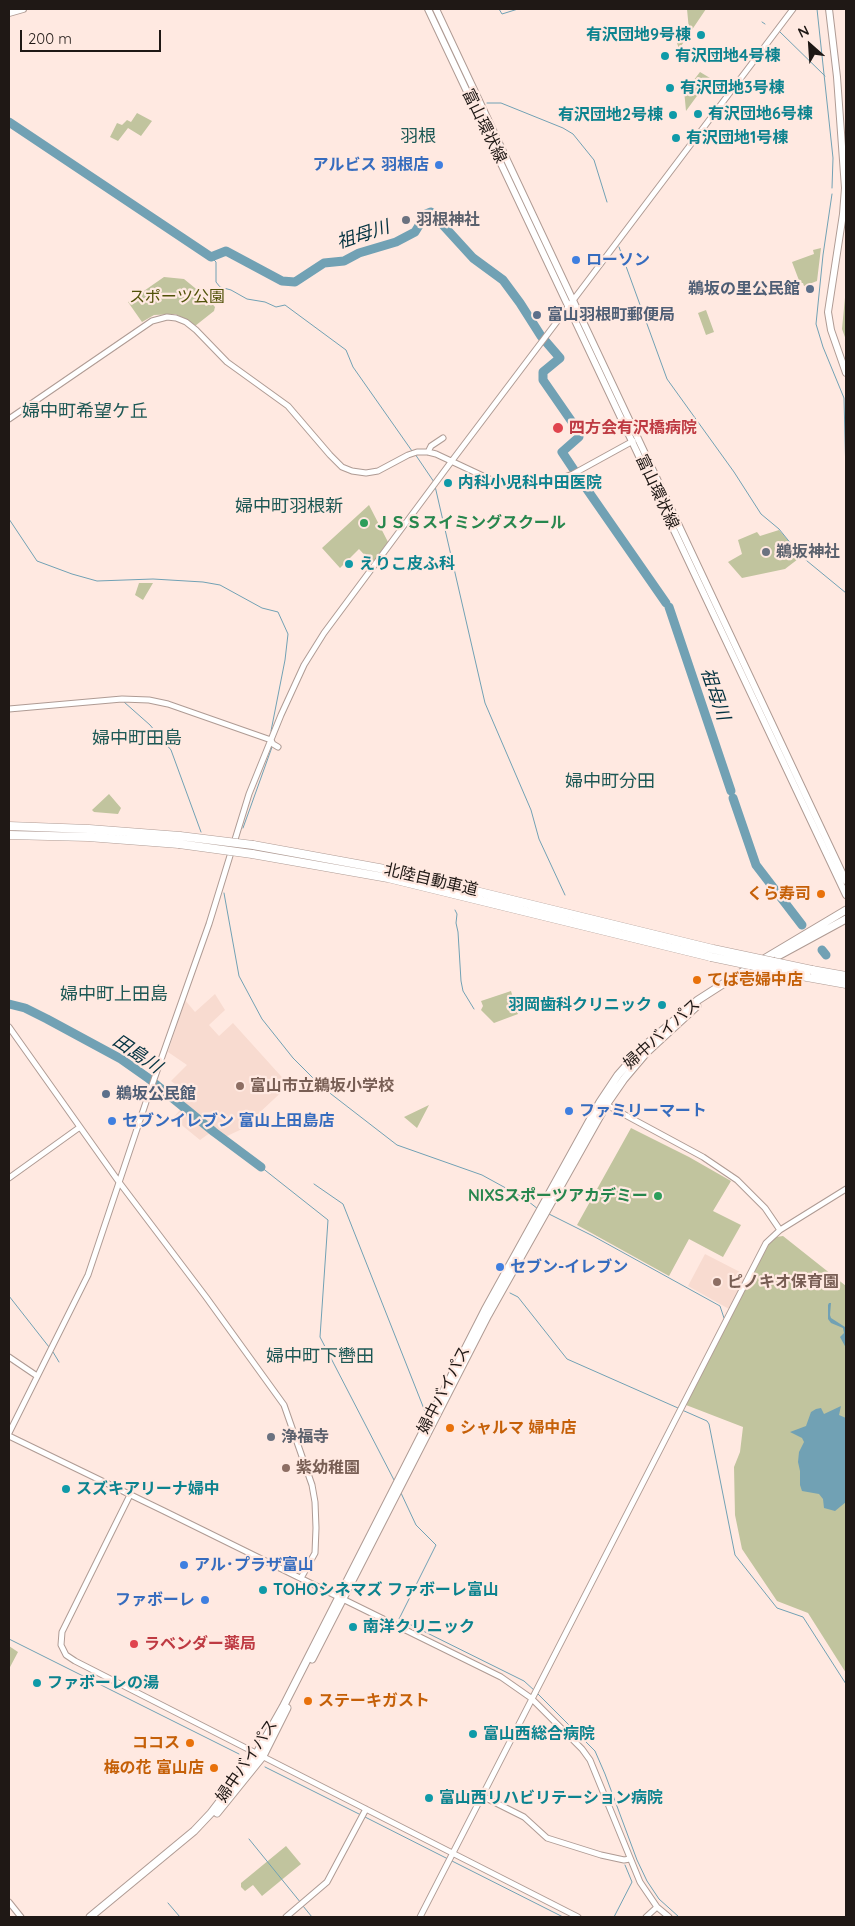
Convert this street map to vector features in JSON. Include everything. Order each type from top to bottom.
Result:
[{"type":"highway","name":"北陸自動車道","points":[[9,826],[46,827],[179,840],[354,863],[654,935],[712,953],[807,977],[846,984]]},
{"type":"highway","name":"北陸自動車道","points":[[12,835],[179,840]]},
{"type":"highway","name":"北陸自動車道","points":[[253,849],[506,906],[657,944],[846,976]]},
{"type":"highway","name":"婦中バイパス","points":[[97,1917],[205,1826],[260,1755],[488,1315],[618,1075],[641,1049],[698,1000],[846,910]]},
{"type":"highway","name":"婦中バイパス","points":[[603,1103],[646,1053],[701,1003],[780,954],[846,920]]},
{"type":"highway","name":"婦中バイパス","points":[[90,1917],[194,1831],[211,1814],[260,1755]]},
{"type":"main road","points":[[9,14],[23,9]]},
{"type":"main road","name":"富山環状線","points":[[428,9],[571,302],[845,876]]},
{"type":"main road","name":"富山環状線","points":[[436,9],[633,441],[846,895]]},
{"type":"main road","points":[[829,9],[837,77],[845,188],[843,214],[828,312],[831,330],[846,373]]},
{"type":"street","points":[[669,1917],[657,1907],[640,1882],[590,1760],[582,1749],[531,1698],[501,1677],[9,1435],[88,1274],[209,924],[249,794],[304,665],[324,634],[451,462],[792,9]]},
{"type":"street","points":[[9,419],[152,321],[176,318],[191,326],[227,362],[288,406],[330,455],[342,467],[352,471],[378,471],[408,455],[417,452],[428,452],[498,483],[524,485],[550,482],[573,474],[633,441]]},
{"type":"street","points":[[428,452],[431,446],[443,438]]},
{"type":"street","points":[[9,709],[122,698],[142,699],[168,704],[271,740],[278,747]]},
{"type":"street","points":[[9,1027],[119,1182],[206,1297],[284,1405],[312,1485],[314,1502],[316,1528],[314,1553],[301,1578]]},
{"type":"street","points":[[603,1103],[703,1157],[737,1180],[765,1208],[780,1230]]},
{"type":"street","points":[[9,1178],[80,1127]]},
{"type":"street","points":[[420,1917],[766,1243],[780,1230],[846,1189]]},
{"type":"street","points":[[9,1358],[37,1376]]},
{"type":"street","points":[[130,1495],[62,1632],[60,1639],[66,1655],[578,1917]]},
{"type":"street","points":[[482,1796],[524,1818],[547,1838],[601,1855],[624,1860],[630,1859]]},
{"type":"street","points":[[286,1917],[327,1882],[366,1809]]},
{"type":"street","points":[[9,1902],[21,1917]]},
{"type":"street","points":[[646,1917],[657,1907]]},
{"type":"shaded area","points":[[215,994],[225,1010],[209,1025],[219,1036],[233,1023],[289,1085],[242,1129],[225,1137],[214,1130],[200,1140],[173,1118],[186,1103],[178,1097],[183,1090],[171,1081],[187,1065],[168,1052],[185,1000],[195,1012]]},
{"type":"shaded area","name":"ピノキオ保育園","points":[[705,1254],[740,1272],[745,1279],[729,1309],[688,1286]]},
{"type":"green space","points":[[687,9],[706,9],[679,49],[674,34],[689,30]]},
{"type":"green space","points":[[700,72],[710,78],[686,111],[683,79],[690,85]]},
{"type":"green space","points":[[137,113],[152,121],[141,136],[128,128],[118,141],[110,137],[117,123],[122,125],[127,120],[131,122]]},
{"type":"green space","points":[[821,248],[817,281],[804,286],[803,283],[800,283],[792,262],[814,254],[813,250]]},
{"type":"green space","name":"スポーツ公園","points":[[164,277],[184,279],[206,297],[215,307],[214,311],[195,326],[175,314],[154,315],[142,322],[128,302]]},
{"type":"green space","points":[[846,287],[846,340],[842,329]]},
{"type":"green space","points":[[706,310],[714,332],[706,335],[698,313]]},
{"type":"green space","name":"ＪＳＳスイミングスクール","points":[[369,505],[388,542],[372,563],[359,549],[340,568],[322,548]]},
{"type":"green space","points":[[779,530],[802,556],[785,569],[742,578],[728,562],[742,554],[738,540],[757,532],[760,536]]},
{"type":"green space","points":[[139,583],[153,583],[143,600],[135,595]]},
{"type":"green space","points":[[109,794],[121,808],[118,814],[94,812],[92,810]]},
{"type":"green space","points":[[511,991],[518,1014],[494,1023],[481,1010],[483,1006],[481,1001]]},
{"type":"green space","points":[[429,1105],[417,1128],[404,1117]]},
{"type":"green space","name":"NIXSスポーツアカデミー","points":[[631,1128],[689,1157],[731,1181],[713,1211],[741,1225],[723,1257],[689,1239],[669,1276],[577,1225]]},
{"type":"green space","points":[[783,1236],[846,1286],[846,1673],[808,1613],[777,1601],[742,1549],[735,1515],[734,1467],[740,1452],[743,1427],[686,1405],[768,1245],[776,1237]]},
{"type":"green space","points":[[9,1646],[18,1652],[9,1669]]},
{"type":"green space","points":[[286,1846],[301,1864],[262,1896],[253,1885],[245,1891],[241,1887],[241,1883]]},
{"type":"water","points":[[829,1303],[831,1303],[831,1318],[845,1327],[846,1348],[840,1337],[844,1333],[843,1328],[831,1323],[828,1319]]},
{"type":"water","points":[[841,1406],[839,1415],[846,1418],[846,1502],[835,1511],[824,1508],[823,1499],[819,1494],[802,1491],[798,1462],[799,1452],[804,1442],[802,1438],[790,1432],[806,1426],[811,1412],[816,1409],[821,1408],[824,1414]]},
{"type":"waterway","points":[[499,9],[502,14],[518,9]]},
{"type":"waterway","points":[[817,9],[833,158],[832,188]]},
{"type":"waterway","points":[[780,32],[825,76]]},
{"type":"waterway","points":[[487,103],[501,103],[563,128],[573,134],[594,160],[607,202]]},
{"type":"waterway","name":"祖母川","points":[[9,122],[211,257],[226,251],[282,281],[295,282],[324,263],[344,261],[359,253],[396,242],[415,232],[426,214],[431,212],[473,258],[503,280],[541,336],[560,358],[543,372],[543,380],[579,432],[579,437],[562,452],[574,470]]},
{"type":"waterway","points":[[832,194],[816,324],[823,347],[844,398],[846,476]]},
{"type":"waterway","points":[[619,247],[667,379],[734,472],[761,514],[779,529],[801,556],[846,593]]},
{"type":"waterway","points":[[211,257],[216,262],[216,282],[220,287],[231,290],[247,299],[265,302],[276,307],[285,305],[346,350],[353,367],[412,451]]},
{"type":"waterway","points":[[415,454],[434,482]]},
{"type":"waterway","name":"祖母川","points":[[577,475],[666,603]]},
{"type":"waterway","points":[[435,486],[485,703],[531,810],[539,839],[565,895]]},
{"type":"waterway","points":[[9,519],[37,561],[72,574],[97,581],[153,579],[220,585],[262,608],[278,612],[288,634],[285,660],[271,731]]},
{"type":"waterway","name":"祖母川","points":[[669,607],[731,791]]},
{"type":"waterway","points":[[124,702],[150,725],[171,750],[201,832]]},
{"type":"waterway","points":[[243,828],[272,747]]},
{"type":"waterway","name":"祖母川","points":[[733,798],[756,865],[802,925]]},
{"type":"waterway","points":[[224,893],[239,976],[262,1019],[293,1058],[322,1087],[397,1145],[482,1175],[524,1198],[538,1209]]},
{"type":"waterway","points":[[455,910],[457,914],[456,923],[461,981],[463,991],[474,1009]]},
{"type":"waterway","name":"祖母川","points":[[822,950],[826,955]]},
{"type":"waterway","name":"田島川","points":[[9,1004],[25,1008],[121,1059],[261,1167]]},
{"type":"waterway","points":[[261,1167],[328,1220],[320,1337],[394,1480]]},
{"type":"waterway","points":[[314,1184],[343,1204],[426,1414]]},
{"type":"waterway","points":[[549,1214],[720,1306],[724,1318]]},
{"type":"waterway","points":[[510,1293],[518,1297],[567,1359],[678,1408]]},
{"type":"waterway","points":[[9,1296],[49,1347]]},
{"type":"waterway","points":[[53,1352],[59,1362]]},
{"type":"waterway","points":[[682,1410],[707,1421],[709,1424],[735,1555],[777,1608],[803,1617],[846,1684]]},
{"type":"waterway","points":[[401,1493],[416,1525],[436,1545],[399,1619],[524,1681],[535,1691]]},
{"type":"waterway","points":[[9,1639],[239,1754]]},
{"type":"waterway","points":[[538,1694],[595,1751],[647,1881],[659,1899],[679,1917]]},
{"type":"waterway","points":[[265,1767],[361,1815]]},
{"type":"waterway","points":[[365,1817],[448,1859]]},
{"type":"waterway","points":[[249,1839],[301,1903]]},
{"type":"waterway","points":[[452,1861],[563,1917]]},
{"type":"waterway","points":[[614,1917],[632,1882],[625,1865]]},
{"type":"waterway","points":[[168,1903],[180,1917]]},
{"type":"waterway","points":[[303,1906],[312,1917]]},
{"type":"place","name":"有沢団地9号棟","points":[[701,35]]},
{"type":"place","name":"有沢団地4号棟","points":[[665,56]]},
{"type":"place","name":"有沢団地3号棟","points":[[670,88]]},
{"type":"place","name":"有沢団地6号棟","points":[[698,114]]},
{"type":"place","name":"有沢団地2号棟","points":[[673,115]]},
{"type":"place","name":"有沢団地1号棟","points":[[676,138]]},
{"type":"place","name":"アルビス 羽根店","points":[[439,165]]},
{"type":"place","name":"羽根神社","points":[[406,220]]},
{"type":"place","name":"ローソン","points":[[576,260]]},
{"type":"place","name":"鵜坂の里公民館","points":[[810,289]]},
{"type":"place","name":"富山羽根町郵便局","points":[[537,315]]},
{"type":"place","name":"四方会有沢橋病院","points":[[558,428]]},
{"type":"place","name":"内科小児科中田医院","points":[[448,483]]},
{"type":"place","name":"ＪＳＳスイミングスクール","points":[[364,523]]},
{"type":"place","name":"鵜坂神社","points":[[766,552]]},
{"type":"place","name":"えりこ皮ふ科","points":[[349,564]]},
{"type":"place","name":"くら寿司","points":[[821,894]]},
{"type":"place","name":"てば壱婦中店","points":[[697,980]]},
{"type":"place","name":"羽岡歯科クリニック","points":[[662,1005]]},
{"type":"place","name":"富山市立鵜坂小学校","points":[[240,1086]]},
{"type":"place","name":"鵜坂公民館","points":[[106,1094]]},
{"type":"place","name":"ファミリーマート","points":[[569,1111]]},
{"type":"place","name":"セブンイレブン 富山上田島店","points":[[112,1121]]},
{"type":"place","name":"NIXSスポーツアカデミー","points":[[658,1196]]},
{"type":"place","name":"セブン-イレブン","points":[[500,1267]]},
{"type":"place","name":"ピノキオ保育園","points":[[717,1282]]},
{"type":"place","name":"シャルマ 婦中店","points":[[450,1428]]},
{"type":"place","name":"浄福寺","points":[[271,1437]]},
{"type":"place","name":"紫幼稚園","points":[[286,1468]]},
{"type":"place","name":"スズキアリーナ婦中","points":[[66,1489]]},
{"type":"place","name":"アル･プラザ富山","points":[[184,1565]]},
{"type":"place","name":"TOHOシネマズ ファボーレ富山","points":[[263,1590]]},
{"type":"place","name":"ファボーレ","points":[[205,1600]]},
{"type":"place","name":"南洋クリニック","points":[[353,1627]]},
{"type":"place","name":"ラベンダー薬局","points":[[134,1644]]},
{"type":"place","name":"ファボーレの湯","points":[[37,1683]]},
{"type":"place","name":"ステーキガスト","points":[[308,1701]]},
{"type":"place","name":"富山西総合病院","points":[[473,1734]]},
{"type":"place","name":"ココス","points":[[190,1743]]},
{"type":"place","name":"梅の花 富山店","points":[[214,1768]]},
{"type":"place","name":"富山西リハビリテーション病院","points":[[429,1798]]},
{"type":"district","name":"羽根","points":[[418,137]]},
{"type":"district","name":"婦中町希望ケ丘","points":[[85,412]]},
{"type":"district","name":"婦中町羽根新","points":[[289,507]]},
{"type":"district","name":"婦中町田島","points":[[137,739]]},
{"type":"district","name":"婦中町分田","points":[[610,782]]},
{"type":"district","name":"婦中町上田島","points":[[114,995]]},
{"type":"district","name":"婦中町下轡田","points":[[320,1357]]}]
